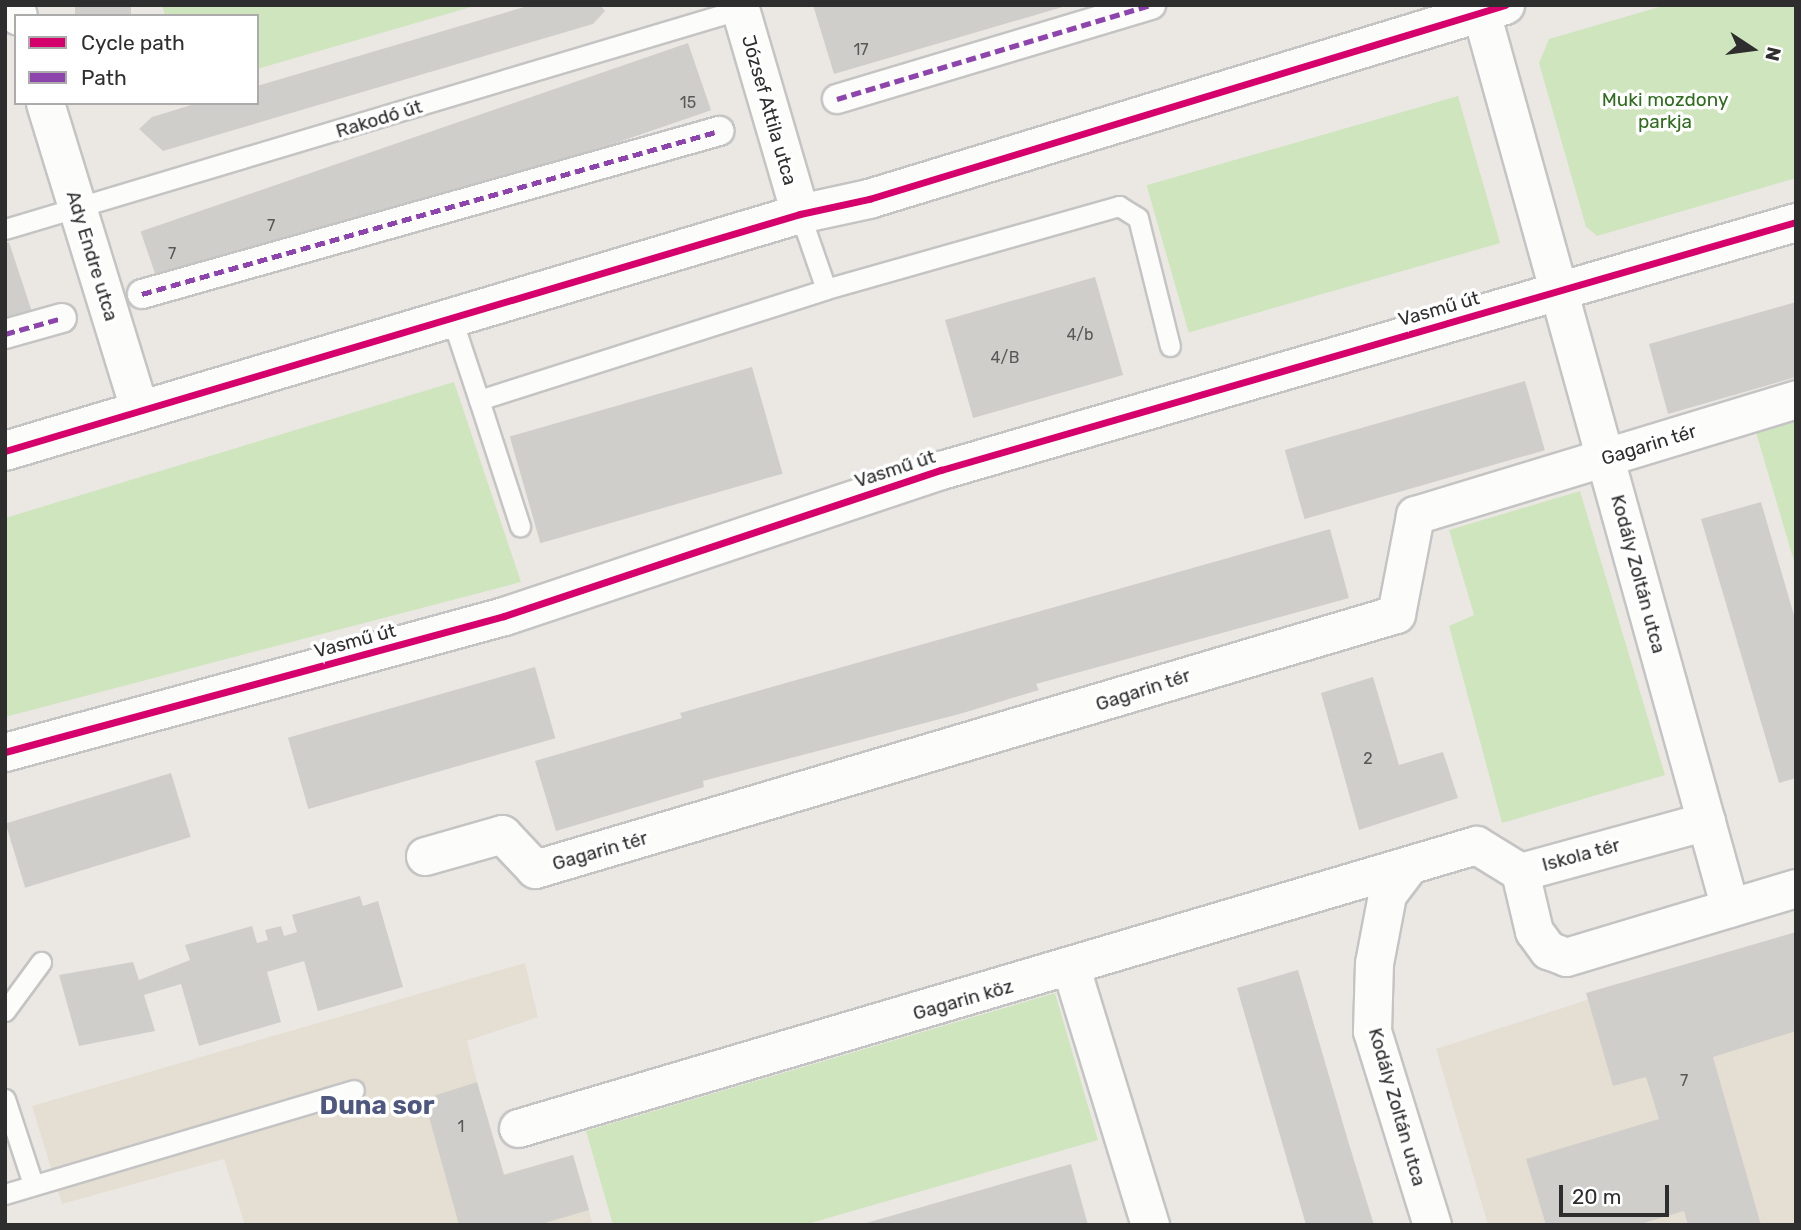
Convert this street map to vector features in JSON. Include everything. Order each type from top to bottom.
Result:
[{"type":"street","points":[[837,99],[1152,5]]},
{"type":"street","name":"József Attila utca","points":[[744,7],[800,214]]},
{"type":"street","points":[[5,451],[800,214],[869,200],[1488,8]]},
{"type":"street","name":"Kodály Zoltán utca","points":[[1488,8],[1560,292],[1730,908]]},
{"type":"street","name":"Ady Endre utca","points":[[46,105],[139,409]]},
{"type":"street","points":[[142,294],[719,131]]},
{"type":"street","name":"Vasmű út","points":[[5,752],[504,616],[954,467],[1796,222]]},
{"type":"street","points":[[5,334],[62,318]]},
{"type":"street","name":"Gagarin tér","points":[[425,856],[502,834],[535,869],[1396,614],[1415,515],[1607,459],[1796,399]]},
{"type":"street","name":"Iskola tér","points":[[1706,821],[1520,872],[1534,931],[1548,950],[1566,957],[1730,908]]},
{"type":"street","points":[[1407,868],[1476,845],[1520,872]]},
{"type":"street","name":"Kodály Zoltán utca","points":[[1407,868],[1387,895],[1374,963],[1372,1031],[1432,1225]]},
{"type":"street","name":"Gagarin köz","points":[[518,1128],[1407,868]]},
{"type":"street","points":[[1730,908],[1796,888]]},
{"type":"street","points":[[1071,968],[1150,1225]]},
{"type":"lane","name":"Rakodó út","points":[[5,229],[78,210],[744,7]]},
{"type":"lane","points":[[480,400],[826,289],[1119,206],[1138,218],[1171,346]]},
{"type":"lane","points":[[800,214],[826,289]]},
{"type":"lane","points":[[452,319],[520,526]]},
{"type":"lane","points":[[5,1011],[41,962]]},
{"type":"lane","points":[[5,1194],[354,1090]]},
{"type":"lane","points":[[5,1099],[33,1184]]},
{"type":"shaded area","points":[[1796,932],[1796,1225],[1488,1225],[1436,1049]]},
{"type":"shaded area","points":[[525,963],[538,1017],[467,1041],[477,1082],[504,1174],[573,1155],[593,1225],[245,1225],[224,1159],[62,1204],[32,1106]]},
{"type":"green space","points":[[162,5],[478,5],[259,68],[259,14],[164,14]]},
{"type":"green space","name":"Muki mozdony parkja","points":[[1666,5],[1796,5],[1796,178],[1597,236],[1586,227],[1539,63],[1549,39]]},
{"type":"green space","points":[[1458,96],[1500,243],[1189,332],[1147,185]]},
{"type":"green space","points":[[454,382],[521,582],[5,717],[5,518]]},
{"type":"green space","points":[[1796,417],[1796,568],[1755,429]]},
{"type":"green space","points":[[1580,491],[1665,775],[1502,823],[1449,626],[1474,615],[1449,530]]},
{"type":"green space","points":[[1055,993],[1098,1140],[804,1225],[613,1225],[586,1131]]},
{"type":"building","points":[[75,5],[131,5],[131,14],[75,14]]},
{"type":"building","points":[[531,5],[600,5],[605,11],[593,24],[163,151],[139,129],[152,117],[191,105],[259,105],[259,85]]},
{"type":"building","points":[[813,5],[1066,5],[1066,6],[834,74]]},
{"type":"building","points":[[688,43],[711,110],[164,299],[141,232]]},
{"type":"building","points":[[9,242],[32,312],[5,320],[5,243]]},
{"type":"building","points":[[1095,277],[1123,375],[973,418],[945,320]]},
{"type":"building","points":[[1796,302],[1796,377],[1668,414],[1649,344]]},
{"type":"building","points":[[752,367],[783,474],[540,543],[510,436]]},
{"type":"building","points":[[1525,381],[1545,450],[1305,519],[1285,450]]},
{"type":"building","points":[[1761,502],[1796,622],[1796,778],[1779,783],[1701,519]]},
{"type":"building","points":[[1330,529],[1349,598],[1036,684],[1039,690],[963,713],[703,781],[704,787],[556,831],[535,761],[682,718],[680,713]]},
{"type":"building","points":[[535,667],[555,738],[308,809],[288,738]]},
{"type":"building","points":[[1373,677],[1399,765],[1443,752],[1458,798],[1359,830],[1321,693]]},
{"type":"building","points":[[171,773],[191,837],[25,888],[6,824]]},
{"type":"building","points":[[360,896],[363,906],[378,901],[403,987],[318,1011],[304,961],[267,972],[281,1022],[199,1046],[181,984],[144,995],[155,1031],[79,1046],[59,975],[133,962],[139,980],[190,960],[185,945],[252,926],[257,943],[268,940],[265,930],[281,926],[284,936],[297,932],[292,915]]},
{"type":"building","points":[[1796,932],[1796,1031],[1713,1057],[1761,1225],[1688,1225],[1684,1211],[1637,1225],[1546,1225],[1526,1159],[1659,1119],[1646,1077],[1613,1086],[1586,993]]},
{"type":"building","points":[[1298,970],[1374,1225],[1306,1225],[1237,988]]},
{"type":"building","points":[[477,1082],[504,1175],[573,1155],[589,1210],[538,1225],[459,1225],[424,1099]]},
{"type":"building","points":[[1071,1164],[1088,1225],[863,1225],[863,1224]]},
{"type":"marked path","points":[[837,99],[1151,5]]},
{"type":"marked path","points":[[142,294],[719,131]]},
{"type":"marked path","points":[[5,334],[62,318]]},
{"type":"cycle path","points":[[5,451],[800,214],[869,199],[1505,5]]},
{"type":"cycle path","points":[[5,752],[504,616],[941,470],[1796,222]]},
{"type":"district","name":"Duna sor","points":[[377,1106]]}]
